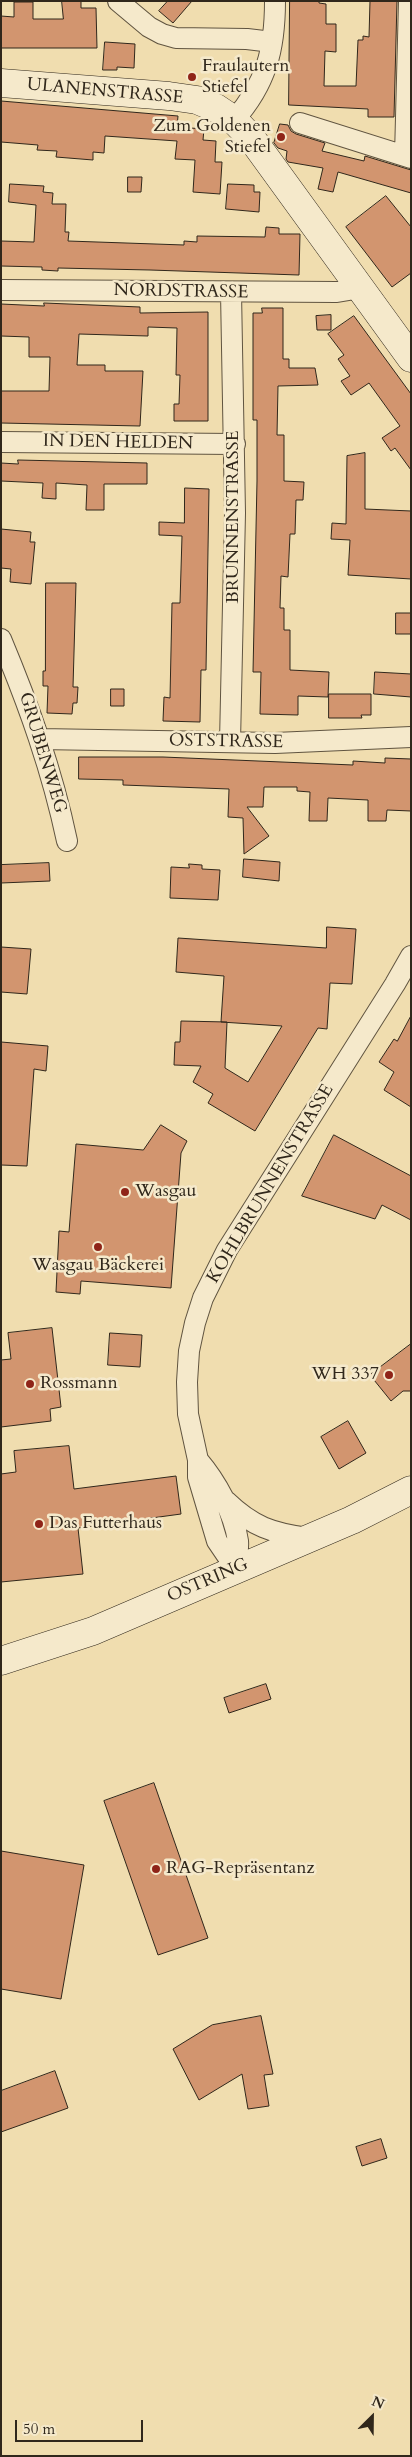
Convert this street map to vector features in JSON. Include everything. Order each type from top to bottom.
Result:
[{"type":"street","points":[[118,1],[149,27],[162,34],[176,38],[247,39],[272,42]]},
{"type":"street","points":[[234,120],[257,91],[266,69],[272,42],[275,1]]},
{"type":"street","points":[[300,122],[408,157],[409,1]]},
{"type":"street","name":"ULANENSTRASSE","points":[[1,83],[169,96],[196,100],[216,108],[234,120],[273,165],[411,358]]},
{"type":"street","name":"NORDSTRASSE","points":[[1,290],[337,292],[348,290],[359,284]]},
{"type":"street","name":"BRUNNENSTRASSE","points":[[230,742],[234,600],[235,444],[232,292]]},
{"type":"street","name":"IN DEN HELDEN","points":[[1,442],[235,444]]},
{"type":"street","name":"GRUBENWEG","points":[[1,639],[40,739],[56,789],[67,841]]},
{"type":"street","name":"OSTSTRASSE","points":[[40,739],[275,743],[411,737]]},
{"type":"street","name":"KOHLBRUNNENSTRASSE","points":[[236,1569],[217,1541],[212,1528],[198,1477],[198,1460],[188,1414],[189,1350],[203,1298],[227,1250],[411,956]]},
{"type":"street","name":"KOHLBRUNNENSTRASSE","points":[[198,1460],[209,1473],[221,1497],[238,1542],[236,1569]]},
{"type":"street","name":"OSTRING","points":[[1,1661],[93,1631],[352,1520],[411,1490]]},
{"type":"street","name":"KOHLBRUNNENSTRASSE","points":[[221,1497],[240,1515],[260,1528],[279,1534],[308,1538]]},
{"type":"building","points":[[62,1],[81,1],[81,8],[96,8],[97,48],[1,48],[1,16],[14,17],[14,2],[33,2],[33,19],[63,19]]},
{"type":"building","points":[[168,1],[192,1],[173,23],[159,11]]},
{"type":"building","points":[[290,1],[319,1],[319,3],[326,4],[326,24],[336,24],[336,52],[325,51],[324,86],[356,86],[358,40],[363,40],[363,36],[369,37],[370,1],[397,1],[394,117],[368,117],[368,109],[289,105]]},
{"type":"building","points":[[105,42],[135,44],[134,68],[117,67],[117,70],[103,70]]},
{"type":"building","points":[[1,101],[178,116],[177,127],[204,129],[203,140],[216,141],[215,162],[222,162],[220,194],[193,192],[195,160],[175,159],[177,141],[105,136],[104,153],[93,152],[93,160],[56,157],[57,151],[37,150],[38,145],[1,142]]},
{"type":"building","points":[[280,124],[288,125],[291,131],[296,134],[325,143],[322,151],[364,161],[365,156],[411,170],[411,193],[338,172],[333,192],[318,189],[323,168],[288,162],[286,159],[287,151],[278,148],[274,143]]},
{"type":"building","points":[[128,177],[142,177],[141,192],[128,192]]},
{"type":"building","points":[[10,184],[44,186],[43,192],[53,193],[52,204],[66,204],[65,232],[69,232],[68,241],[184,245],[184,241],[197,242],[197,236],[265,237],[266,227],[279,228],[279,234],[300,234],[299,275],[58,268],[58,271],[42,270],[42,267],[1,266],[1,241],[34,242],[36,205],[9,202]]},
{"type":"building","points":[[228,184],[254,185],[254,192],[260,192],[259,212],[226,209]]},
{"type":"building","points":[[386,196],[411,227],[411,273],[392,287],[346,227]]},
{"type":"building","points":[[44,303],[140,307],[140,313],[208,312],[208,421],[174,421],[174,404],[179,404],[180,375],[176,375],[177,328],[148,327],[148,336],[79,334],[77,365],[105,365],[105,371],[143,371],[140,426],[1,423],[1,391],[49,391],[50,357],[29,357],[29,337],[1,336],[1,304],[44,306]]},
{"type":"building","points":[[262,308],[283,308],[283,359],[289,359],[289,368],[315,368],[318,385],[278,386],[277,435],[284,435],[284,481],[304,482],[303,500],[296,500],[295,534],[290,534],[288,577],[281,576],[280,608],[284,608],[284,630],[290,630],[290,670],[329,672],[328,697],[298,696],[298,715],[260,714],[261,672],[253,672],[257,420],[253,420],[253,313],[262,313]]},
{"type":"building","points":[[331,315],[331,330],[317,330],[316,316]]},
{"type":"building","points":[[354,316],[411,394],[411,470],[395,448],[391,451],[382,438],[400,426],[369,383],[351,395],[341,381],[350,376],[338,359],[344,355],[328,334]]},
{"type":"building","points":[[365,453],[365,509],[411,511],[411,579],[348,575],[350,540],[331,539],[332,523],[346,524],[347,456]]},
{"type":"building","points":[[18,460],[147,463],[147,484],[104,484],[104,510],[86,510],[87,485],[56,483],[56,499],[42,498],[43,483],[1,481],[1,463],[18,464]]},
{"type":"building","points":[[185,488],[209,489],[206,670],[201,670],[200,722],[163,721],[164,697],[170,698],[172,603],[180,603],[182,536],[159,535],[159,522],[184,523]]},
{"type":"building","points":[[1,529],[31,532],[30,542],[35,542],[31,584],[10,582],[11,569],[1,568]]},
{"type":"building","points":[[46,583],[76,583],[73,687],[78,687],[77,703],[73,703],[72,714],[47,713],[48,686],[43,686],[43,671],[45,671]]},
{"type":"building","points":[[396,613],[411,613],[411,634],[396,634]]},
{"type":"building","points":[[375,672],[411,674],[411,697],[374,694]]},
{"type":"building","points":[[111,689],[124,689],[124,706],[111,706]]},
{"type":"building","points":[[329,694],[371,694],[371,715],[361,715],[362,718],[329,718]]},
{"type":"building","points":[[79,757],[163,757],[353,765],[353,761],[385,763],[385,758],[411,759],[411,811],[387,810],[386,821],[368,821],[368,800],[328,798],[327,821],[309,821],[310,792],[297,791],[297,787],[264,787],[263,807],[247,807],[269,836],[244,854],[243,818],[228,817],[229,789],[123,785],[123,780],[79,779]]},
{"type":"building","points":[[244,859],[280,862],[279,881],[243,877]]},
{"type":"building","points":[[49,863],[50,881],[1,883],[1,865]]},
{"type":"building","points":[[189,864],[202,865],[202,869],[220,870],[218,900],[170,898],[171,867],[189,868]]},
{"type":"building","points":[[327,927],[356,929],[352,984],[330,983],[327,1029],[318,1028],[255,1131],[208,1103],[213,1094],[193,1082],[201,1066],[174,1065],[175,1042],[180,1042],[181,1021],[221,1022],[224,976],[176,972],[178,938],[326,948]],"holes":[[[227,1022],[282,1026],[248,1082],[225,1068]]]},
{"type":"building","points":[[1,947],[31,949],[27,994],[1,992]]},
{"type":"building","points":[[411,1016],[411,1107],[384,1090],[394,1072],[379,1062],[394,1039],[397,1041]]},
{"type":"building","points":[[1,1042],[48,1046],[46,1071],[34,1069],[27,1166],[1,1165]]},
{"type":"building","name":"Wasgau","points":[[161,1125],[187,1141],[181,1153],[171,1288],[81,1281],[80,1294],[56,1292],[59,1231],[69,1232],[76,1144],[143,1150]]},
{"type":"building","points":[[334,1135],[411,1176],[411,1220],[382,1205],[375,1219],[302,1196]]},
{"type":"building","name":"Rossmann","points":[[52,1328],[61,1407],[50,1409],[51,1421],[1,1427],[1,1360],[11,1359],[8,1333]]},
{"type":"building","points":[[110,1333],[142,1335],[140,1367],[108,1365]]},
{"type":"building","name":"WH 337","points":[[411,1344],[411,1391],[403,1391],[391,1401],[370,1375]]},
{"type":"building","points":[[348,1421],[366,1453],[339,1469],[321,1437]]},
{"type":"building","name":"Das Futterhaus","points":[[69,1446],[74,1489],[176,1476],[181,1514],[78,1528],[83,1574],[1,1582],[1,1474],[16,1472],[14,1451]]},
{"type":"building","points":[[266,1684],[271,1699],[229,1713],[224,1698]]},
{"type":"building","name":"RAG-Repräsentanz","points":[[154,1783],[208,1938],[158,1955],[104,1801]]},
{"type":"building","points":[[1,1851],[84,1865],[61,1999],[1,1989]]},
{"type":"building","points":[[261,2016],[273,2074],[264,2075],[269,2106],[248,2109],[242,2074],[199,2100],[173,2049],[212,2025]]},
{"type":"building","points":[[55,2071],[68,2108],[1,2132],[1,2091]]},
{"type":"building","points":[[381,2139],[387,2158],[362,2166],[356,2147]]},
{"type":"place","name":"Fraulautern Stiefel","points":[[192,77]]},
{"type":"place","name":"Zum Goldenen Stiefel","points":[[281,137]]},
{"type":"place","name":"Wasgau","points":[[125,1192]]},
{"type":"place","name":"Wasgau Bäckerei","points":[[98,1247]]},
{"type":"place","name":"WH 337","points":[[389,1375]]},
{"type":"place","name":"Rossmann","points":[[30,1384]]},
{"type":"place","name":"Das Futterhaus","points":[[39,1524]]},
{"type":"place","name":"RAG-Repräsentanz","points":[[156,1869]]}]
